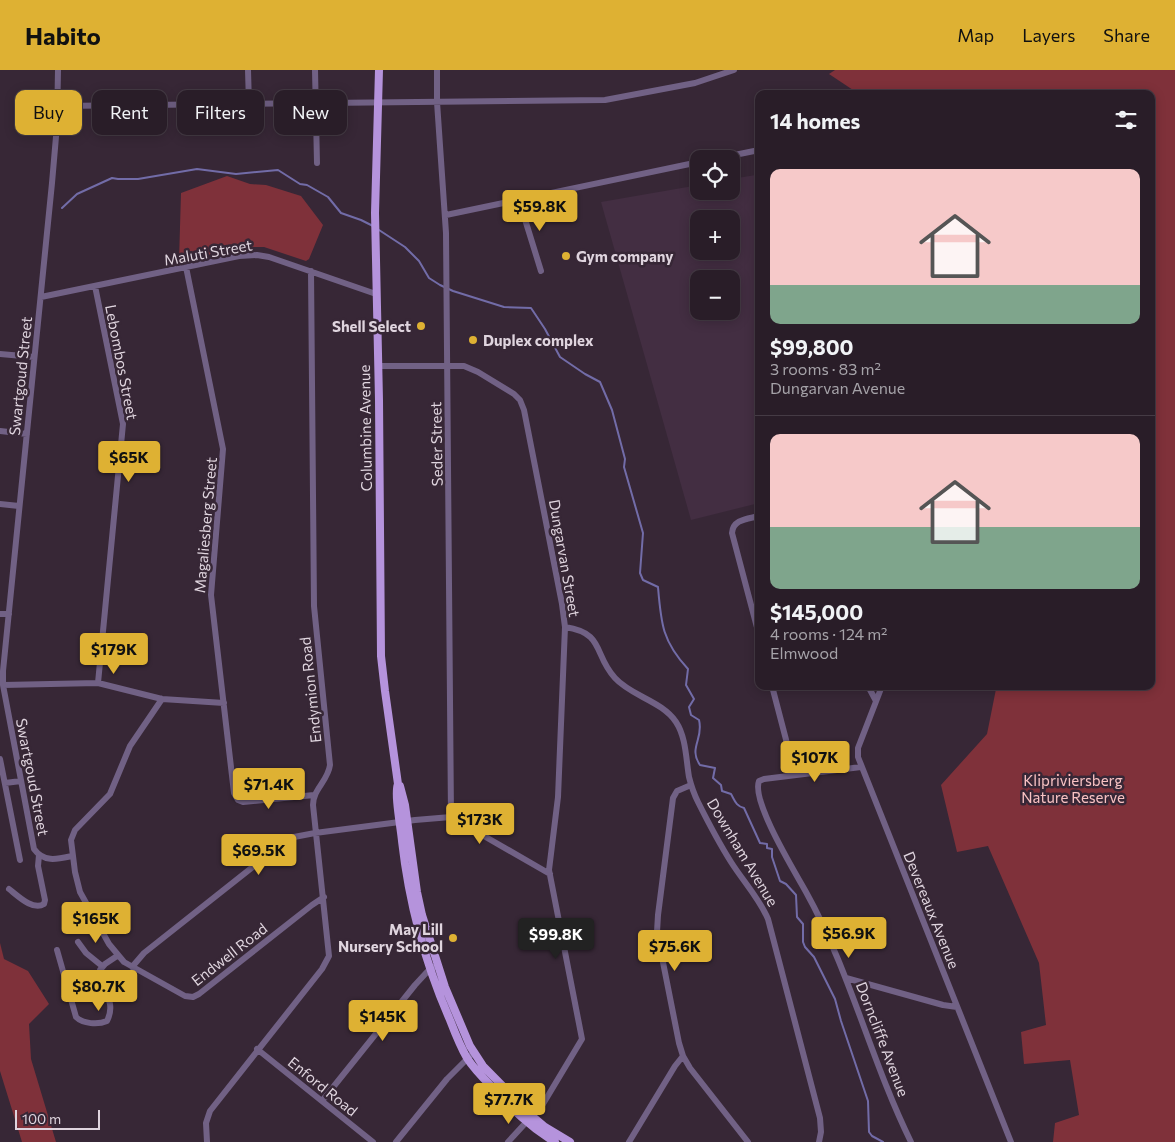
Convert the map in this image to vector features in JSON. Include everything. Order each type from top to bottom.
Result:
[{"type":"main road","name":"Columbine Avenue","points":[[379,70],[375,205],[382,656],[398,784],[401,787],[413,893],[433,967],[449,999],[470,1056],[480,1074],[526,1122],[554,1142]]},
{"type":"main road","name":"Columbine Avenue","points":[[470,1056],[483,1066],[532,1116],[545,1127],[570,1142]]},
{"type":"street","name":"Swartgoud Street","points":[[58,70],[58,90]]},
{"type":"street","points":[[248,70],[249,90]]},
{"type":"street","points":[[315,70],[316,90]]},
{"type":"street","name":"Seder Street","points":[[437,70],[437,102],[446,215],[451,817]]},
{"type":"street","points":[[347,103],[612,99],[695,83],[734,70]]},
{"type":"street","points":[[82,106],[177,105]]},
{"type":"street","name":"Swartgoud Street","points":[[56,135],[3,685],[33,845],[39,855],[50,859],[72,856]]},
{"type":"street","points":[[316,135],[316,163]]},
{"type":"street","points":[[740,154],[755,151]]},
{"type":"street","points":[[446,215],[690,164]]},
{"type":"street","points":[[519,200],[541,271]]},
{"type":"street","name":"Maluti Street","points":[[40,297],[239,256],[257,254],[281,260],[376,294]]},
{"type":"street","name":"Magaliesberg Street","points":[[186,267],[224,452],[211,595],[234,793],[238,800],[243,802],[314,795]]},
{"type":"street","name":"Endymion Road","points":[[311,271],[314,606],[330,757],[328,774],[314,795]]},
{"type":"street","name":"Lebombos Street","points":[[94,286],[123,424],[98,683]]},
{"type":"street","points":[[0,354],[34,358]]},
{"type":"street","name":"Dungarvan Street","points":[[378,366],[464,366],[478,372],[514,394],[521,402],[560,596],[565,627],[558,797],[549,864],[582,1036],[578,1048],[546,1098],[508,1142]]},
{"type":"street","points":[[0,431],[26,434]]},
{"type":"street","points":[[0,504],[19,506]]},
{"type":"street","points":[[755,517],[735,524],[732,528],[732,535],[755,621]]},
{"type":"street","points":[[0,614],[9,614]]},
{"type":"street","name":"Downham Avenue","points":[[565,627],[587,634],[596,643],[615,678],[674,718],[680,731],[692,785],[699,802],[723,848],[759,901],[768,919],[820,1118],[822,1132],[819,1142]]},
{"type":"street","points":[[3,685],[98,683],[162,699],[224,703]]},
{"type":"street","points":[[773,690],[795,774],[861,767]]},
{"type":"street","points":[[870,690],[876,701]]},
{"type":"street","name":"Devereaux Avenue","points":[[880,690],[858,751],[861,767],[1011,1142]]},
{"type":"street","name":"Endwell Road","points":[[162,699],[127,752],[110,794],[73,833],[71,840],[77,882],[84,902],[117,956],[132,967],[185,996],[194,997],[312,905],[324,898]]},
{"type":"street","points":[[0,759],[20,860]]},
{"type":"street","name":"Dorncliffe Avenue","points":[[795,774],[766,778],[758,783],[759,796],[770,826],[822,921],[911,1142]]},
{"type":"street","points":[[5,783],[21,781]]},
{"type":"street","points":[[692,785],[677,791],[673,798],[657,923],[658,940],[683,1056],[701,1083],[748,1142]]},
{"type":"street","points":[[207,1142],[206,1119],[212,1107],[328,961],[329,946],[315,832],[314,795]]},
{"type":"street","points":[[132,967],[144,953],[294,836],[404,821],[451,817],[550,874]]},
{"type":"street","points":[[9,889],[35,906],[44,904],[45,900],[38,866],[39,855]]},
{"type":"street","points":[[78,942],[86,953],[102,966]]},
{"type":"street","points":[[57,950],[72,1007],[80,1021],[101,1023],[108,1021],[110,1002],[99,974],[102,966],[117,956]]},
{"type":"street","points":[[322,1101],[415,985],[433,967]]},
{"type":"street","points":[[846,978],[943,1005],[957,1007]]},
{"type":"street","name":"Enford Road","points":[[257,1049],[373,1142]]},
{"type":"street","points":[[396,1142],[436,1091],[470,1056]]},
{"type":"street","points":[[629,1142],[683,1056]]},
{"type":"shaded area","points":[[755,175],[755,504],[691,520],[601,202],[690,187],[690,200],[740,200],[740,178]]},
{"type":"green space","name":"Klipriviersberg Nature Reserve","points":[[835,70],[1175,70],[1175,1142],[1053,1142],[1055,1123],[1079,1115],[1070,1060],[1024,1064],[1021,1032],[1046,1025],[1039,963],[988,846],[957,852],[941,785],[987,734],[996,690],[1155,690],[1155,90],[853,90],[829,74]]},
{"type":"green space","points":[[227,176],[250,184],[266,185],[301,196],[323,225],[309,259],[306,261],[264,247],[249,247],[179,261],[181,193]]},
{"type":"green space","points":[[0,943],[4,959],[28,971],[49,1004],[29,1024],[31,1059],[56,1142],[22,1142],[0,1071]]},
{"type":"waterway","points":[[62,208],[77,194],[112,178],[138,179],[197,169],[236,174],[278,170],[300,184],[307,185],[328,197],[341,213],[373,226]]},
{"type":"waterway","points":[[379,230],[405,247],[419,261],[429,278],[440,285],[504,307],[531,308],[560,357],[600,382],[612,410],[625,459],[624,467],[643,533],[640,573],[643,580],[658,587],[664,631],[679,659],[688,669],[686,685],[694,699],[689,707],[691,715],[699,720],[700,727],[695,753],[697,759],[700,765],[715,768],[713,778],[721,785],[722,791],[731,794],[737,805],[744,808],[760,843],[767,844],[767,848],[772,849],[772,857],[780,881],[786,884],[796,895],[797,917],[803,924],[803,942],[814,957],[835,999],[868,1101],[869,1132],[872,1136],[883,1142]]},
{"type":"place","name":"Gym company","points":[[566,256]]},
{"type":"place","name":"Shell Select","points":[[421,326]]},
{"type":"place","name":"Duplex complex","points":[[473,340]]},
{"type":"place","name":"May Lill Nursery School","points":[[453,938]]}]
